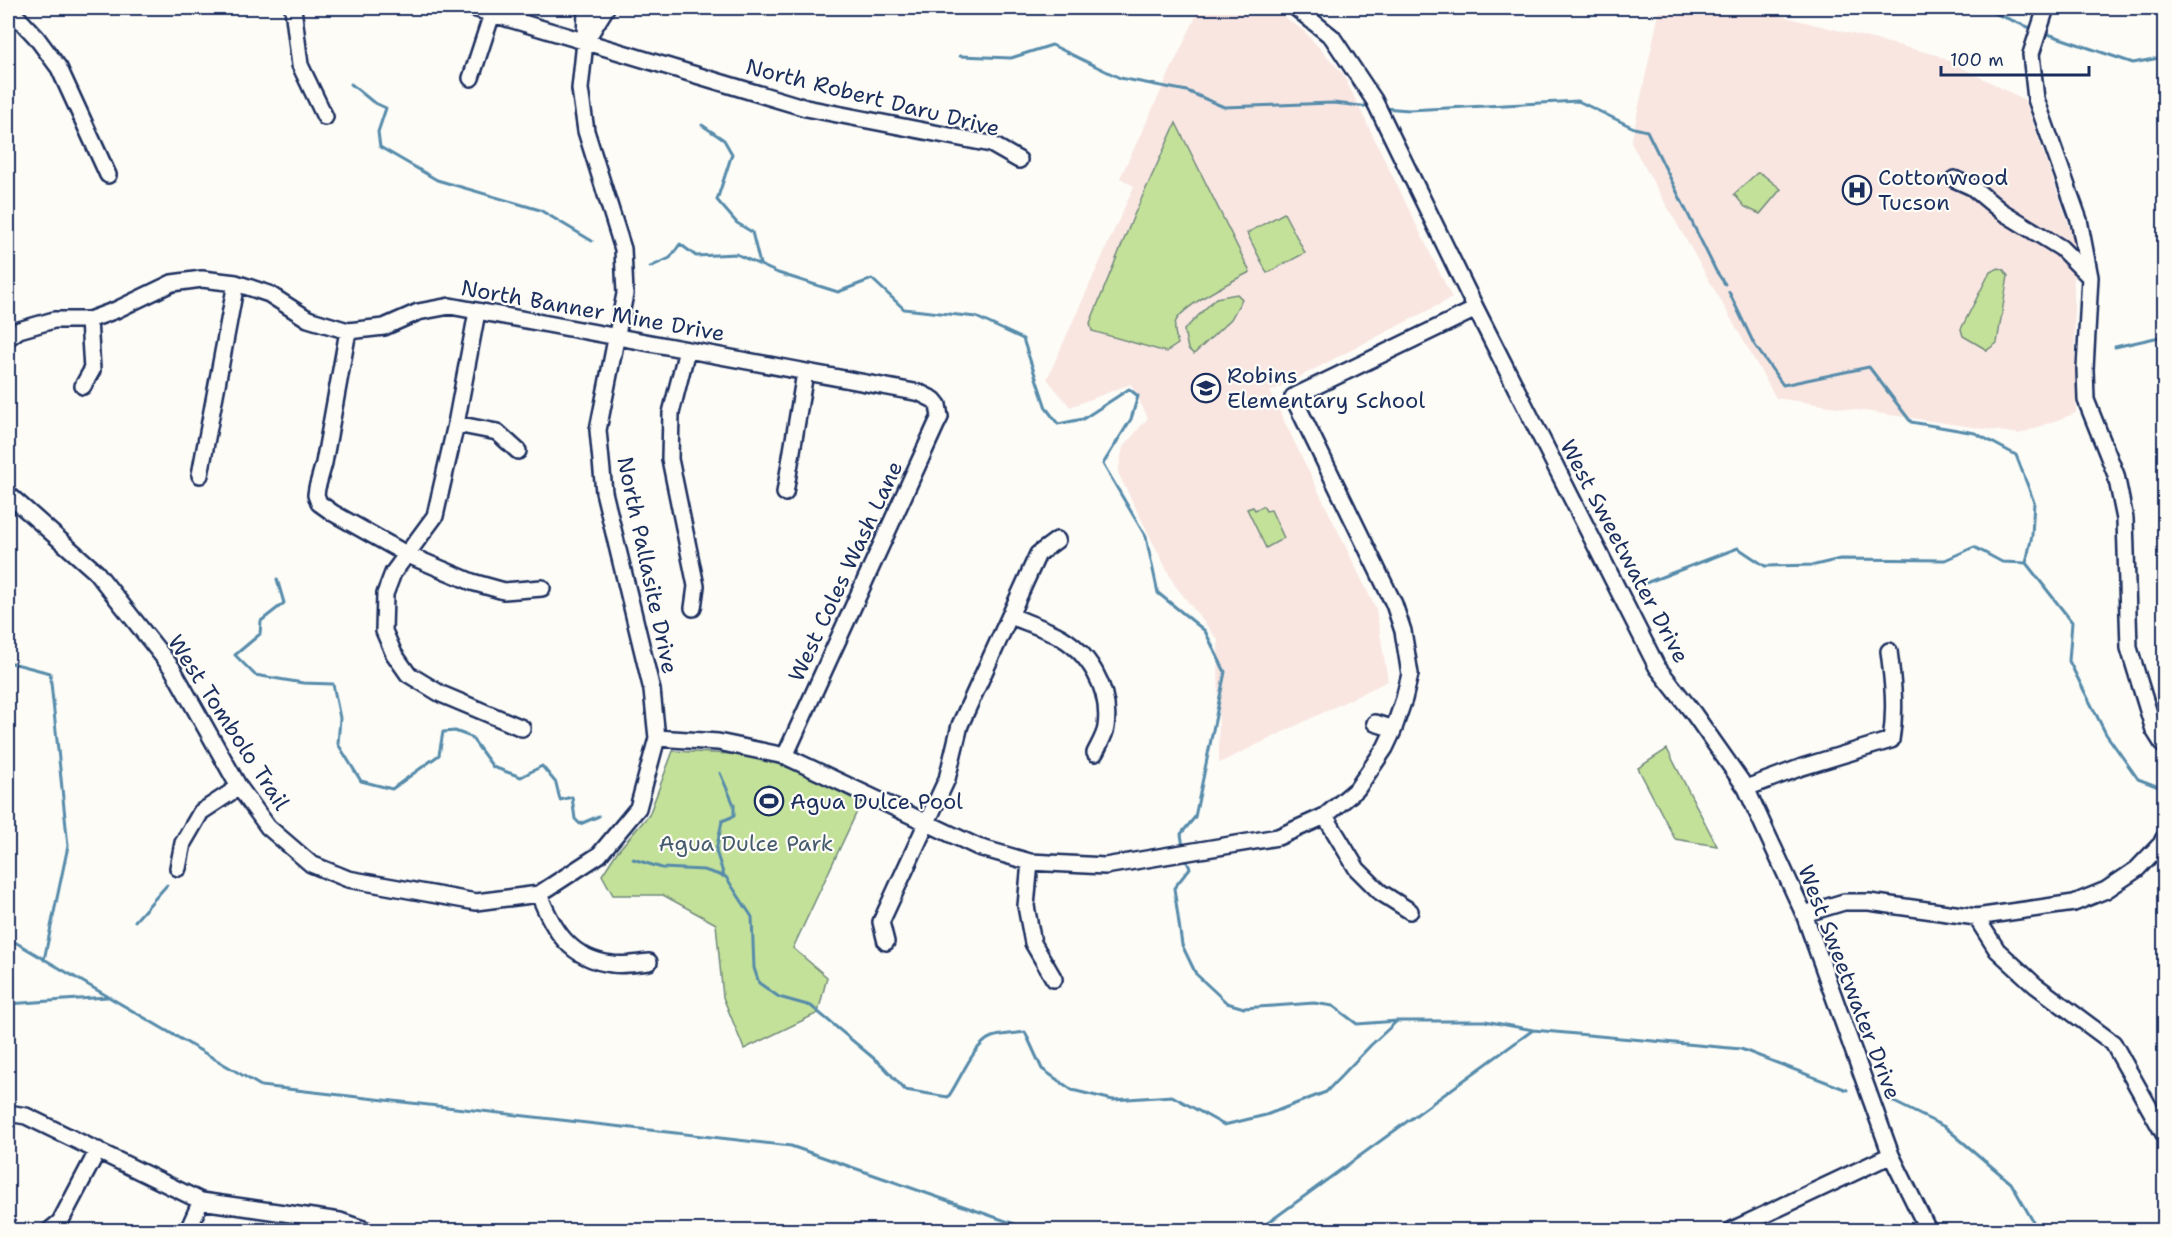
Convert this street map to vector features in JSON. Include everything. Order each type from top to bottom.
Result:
[{"type":"street","points":[[9,8],[36,37],[59,68],[108,175]]},
{"type":"street","points":[[293,8],[300,65],[326,117]]},
{"type":"street","name":"North Robert Daru Drive","points":[[473,8],[806,108],[991,144],[1019,160]]},
{"type":"street","points":[[585,42],[606,8]]},
{"type":"street","name":"West Sweetwater Drive","points":[[1296,8],[1332,37],[1374,100],[1476,309],[1657,667],[1694,714],[1746,788],[1804,914],[1891,1155],[1928,1230]]},
{"type":"street","points":[[2046,8],[2031,54],[2036,99],[2079,220],[2090,277],[2085,369],[2086,400],[2116,475],[2125,519],[2129,648],[2154,730],[2164,746]]},
{"type":"street","name":"North Pallasite Drive","points":[[585,11],[585,42],[580,89],[586,131],[623,249],[625,294],[598,430],[603,482],[652,690],[657,738]]},
{"type":"street","points":[[471,78],[492,14]]},
{"type":"street","points":[[1954,179],[1972,187],[2001,211],[2061,248],[2090,277]]},
{"type":"street","name":"North Banner Mine Drive","points":[[8,338],[20,330],[54,320],[89,320],[116,310],[172,283],[202,279],[236,283],[269,294],[308,319],[348,331],[384,327],[418,312],[450,306],[920,393],[941,402]]},
{"type":"street","points":[[200,475],[236,283]]},
{"type":"street","points":[[657,738],[718,742],[785,756],[978,847],[1030,862],[1105,866],[1278,837],[1325,816],[1357,789],[1384,748],[1394,729],[1410,674],[1403,631],[1395,604],[1293,397],[1476,309]]},
{"type":"street","points":[[477,312],[456,424],[435,516],[393,573],[385,594],[384,631],[394,654],[408,674],[441,694],[522,728]]},
{"type":"street","points":[[83,386],[92,370],[89,320]]},
{"type":"street","points":[[348,331],[324,463],[317,488],[316,495],[319,503],[408,555],[472,582],[504,591],[542,588]]},
{"type":"street","points":[[687,350],[672,413],[670,459],[696,586],[693,608]]},
{"type":"street","points":[[785,493],[805,373]]},
{"type":"street","name":"West Coles Wash Lane","points":[[785,756],[940,417],[941,402]]},
{"type":"street","points":[[456,424],[497,432],[518,451]]},
{"type":"street","name":"West Tombolo Trail","points":[[8,494],[96,572],[165,659],[238,787],[268,827],[311,864],[348,879],[476,902],[539,894],[599,855],[638,808],[657,738]]},
{"type":"street","points":[[886,942],[881,922],[947,779],[960,725],[1038,554],[1058,540]]},
{"type":"street","points":[[1011,616],[1056,634],[1076,648],[1092,667],[1102,685],[1106,703],[1106,729],[1095,753]]},
{"type":"street","points":[[1746,788],[1802,767],[1891,740],[1894,723],[1894,692],[1889,651]]},
{"type":"street","points":[[1376,723],[1394,729]]},
{"type":"street","points":[[178,868],[183,843],[201,812],[238,787]]},
{"type":"street","points":[[1325,816],[1356,869],[1380,892],[1410,911]]},
{"type":"street","points":[[1804,914],[1844,902],[1869,902],[1976,916],[2073,903],[2106,890],[2137,869],[2164,838]]},
{"type":"street","points":[[1030,862],[1026,906],[1033,943],[1054,979]]},
{"type":"street","points":[[539,894],[550,923],[570,947],[592,960],[614,965],[649,962]]},
{"type":"street","points":[[1976,916],[1997,950],[2035,984],[2112,1043],[2164,1134]]},
{"type":"street","points":[[8,1113],[26,1116],[201,1202],[303,1223],[340,1221],[366,1230]]},
{"type":"street","points":[[50,1230],[60,1222],[98,1150]]},
{"type":"street","points":[[1732,1230],[1891,1155]]},
{"type":"street","points":[[188,1230],[201,1202]]},
{"type":"shaded area","name":"Robins Elementary School","points":[[1200,8],[1272,8],[1304,31],[1343,74],[1452,298],[1270,392],[1376,609],[1388,681],[1219,763],[1218,640],[1174,584],[1118,473],[1123,447],[1148,418],[1131,384],[1070,407],[1047,379],[1134,186],[1120,178]]},
{"type":"shaded area","name":"Cottonwood Tucson","points":[[1660,8],[1749,8],[1937,55],[2025,100],[2073,236],[2076,413],[2019,434],[1776,398],[1631,143]]},
{"type":"green space","points":[[1176,123],[1250,272],[1188,308],[1176,321],[1175,332],[1178,344],[1166,352],[1092,331],[1090,323],[1134,215]]},
{"type":"green space","points":[[1757,173],[1762,174],[1781,189],[1760,214],[1745,207],[1734,194]]},
{"type":"green space","points":[[1284,213],[1305,253],[1267,273],[1247,233]]},
{"type":"green space","points":[[1999,268],[2004,270],[2008,276],[1997,343],[1987,350],[1963,336],[1961,329],[1990,272]]},
{"type":"green space","points":[[1237,294],[1242,299],[1231,319],[1194,354],[1188,349],[1184,330],[1216,298]]},
{"type":"green space","points":[[1263,506],[1266,511],[1271,510],[1284,538],[1266,548],[1247,509],[1253,507],[1255,510]]},
{"type":"green space","points":[[1667,749],[1717,846],[1675,839],[1638,768]]},
{"type":"green space","name":"Agua Dulce Park","points":[[673,751],[752,755],[806,774],[861,803],[793,948],[827,977],[818,1013],[744,1049],[723,997],[716,924],[663,895],[613,895],[602,875],[617,852],[649,815]]},
{"type":"water","name":"Agua Dulce Pool","points":[[769,785],[771,793],[779,799],[776,803],[769,805],[767,799],[760,794],[764,786]]},
{"type":"waterway","points":[[1982,8],[2033,29]]},
{"type":"waterway","points":[[2042,32],[2133,63],[2164,57]]},
{"type":"waterway","points":[[960,56],[1011,58],[1052,45],[1120,78],[1187,91],[1224,107],[1333,103],[1371,107]]},
{"type":"waterway","points":[[351,84],[373,102],[386,108],[378,132],[380,147],[437,180],[540,210],[592,241]]},
{"type":"waterway","points":[[1383,108],[1409,110],[1578,101],[1634,128],[1647,131],[1716,271],[1725,284]]},
{"type":"waterway","points":[[702,125],[724,140],[732,154],[717,200],[737,223],[752,232],[760,264]]},
{"type":"waterway","points":[[650,267],[670,258],[680,244],[696,256],[736,254],[778,273],[838,292],[872,279],[904,309],[976,317],[1023,339],[1046,408],[1058,424],[1083,419],[1129,389],[1138,396],[1131,419],[1103,464],[1146,537],[1158,593],[1205,631],[1225,672],[1195,817],[1181,834],[1183,847]]},
{"type":"waterway","points":[[1729,292],[1754,344],[1783,385],[1869,367],[1911,422],[1975,433],[2016,455],[2034,502],[2032,535],[2026,563]]},
{"type":"waterway","points":[[2115,347],[2164,336]]},
{"type":"waterway","points":[[1643,584],[1738,548],[1765,566],[1815,565],[1840,559],[1945,560],[1974,547],[2002,562],[2026,563],[2072,622],[2069,661],[2106,734],[2138,779],[2164,789]]},
{"type":"waterway","points":[[277,579],[284,603],[261,621],[260,634],[235,655],[255,675],[303,683],[333,684],[340,718],[338,744],[361,781],[392,789],[439,755],[443,732],[455,731],[471,737],[493,767],[521,777],[542,766],[556,783],[560,800],[572,797],[575,819],[580,824],[599,816]]},
{"type":"waterway","points":[[8,662],[50,673],[68,846],[44,960]]},
{"type":"waterway","points":[[720,773],[734,805],[734,816],[722,821],[716,851],[724,876]]},
{"type":"waterway","points":[[1184,856],[1190,868],[1174,888],[1182,945],[1196,974],[1227,1003],[1244,1008],[1314,1003],[1333,1006],[1357,1024],[1397,1021]]},
{"type":"waterway","points":[[633,859],[662,868],[704,870],[726,877],[752,917],[754,968],[759,983],[779,997],[811,1006],[883,1066],[905,1090],[948,1097],[973,1055],[985,1041],[996,1036],[1025,1032],[1042,1069],[1072,1090],[1113,1100],[1172,1096],[1224,1125],[1266,1115],[1326,1092],[1397,1021],[1485,1021],[1533,1030]]},
{"type":"waterway","points":[[135,921],[167,885]]},
{"type":"waterway","points":[[8,938],[261,1086],[791,1146],[1032,1230]]},
{"type":"waterway","points":[[8,1004],[107,997]]},
{"type":"waterway","points":[[1258,1230],[1533,1030],[1741,1049],[1847,1090]]},
{"type":"waterway","points":[[1890,1100],[1945,1127],[2011,1183],[2038,1230]]},
{"type":"place","name":"Cottonwood Tucson","points":[[1857,190]]},
{"type":"place","name":"Robins Elementary School","points":[[1206,388]]},
{"type":"place","name":"Agua Dulce Pool","points":[[769,801]]}]
